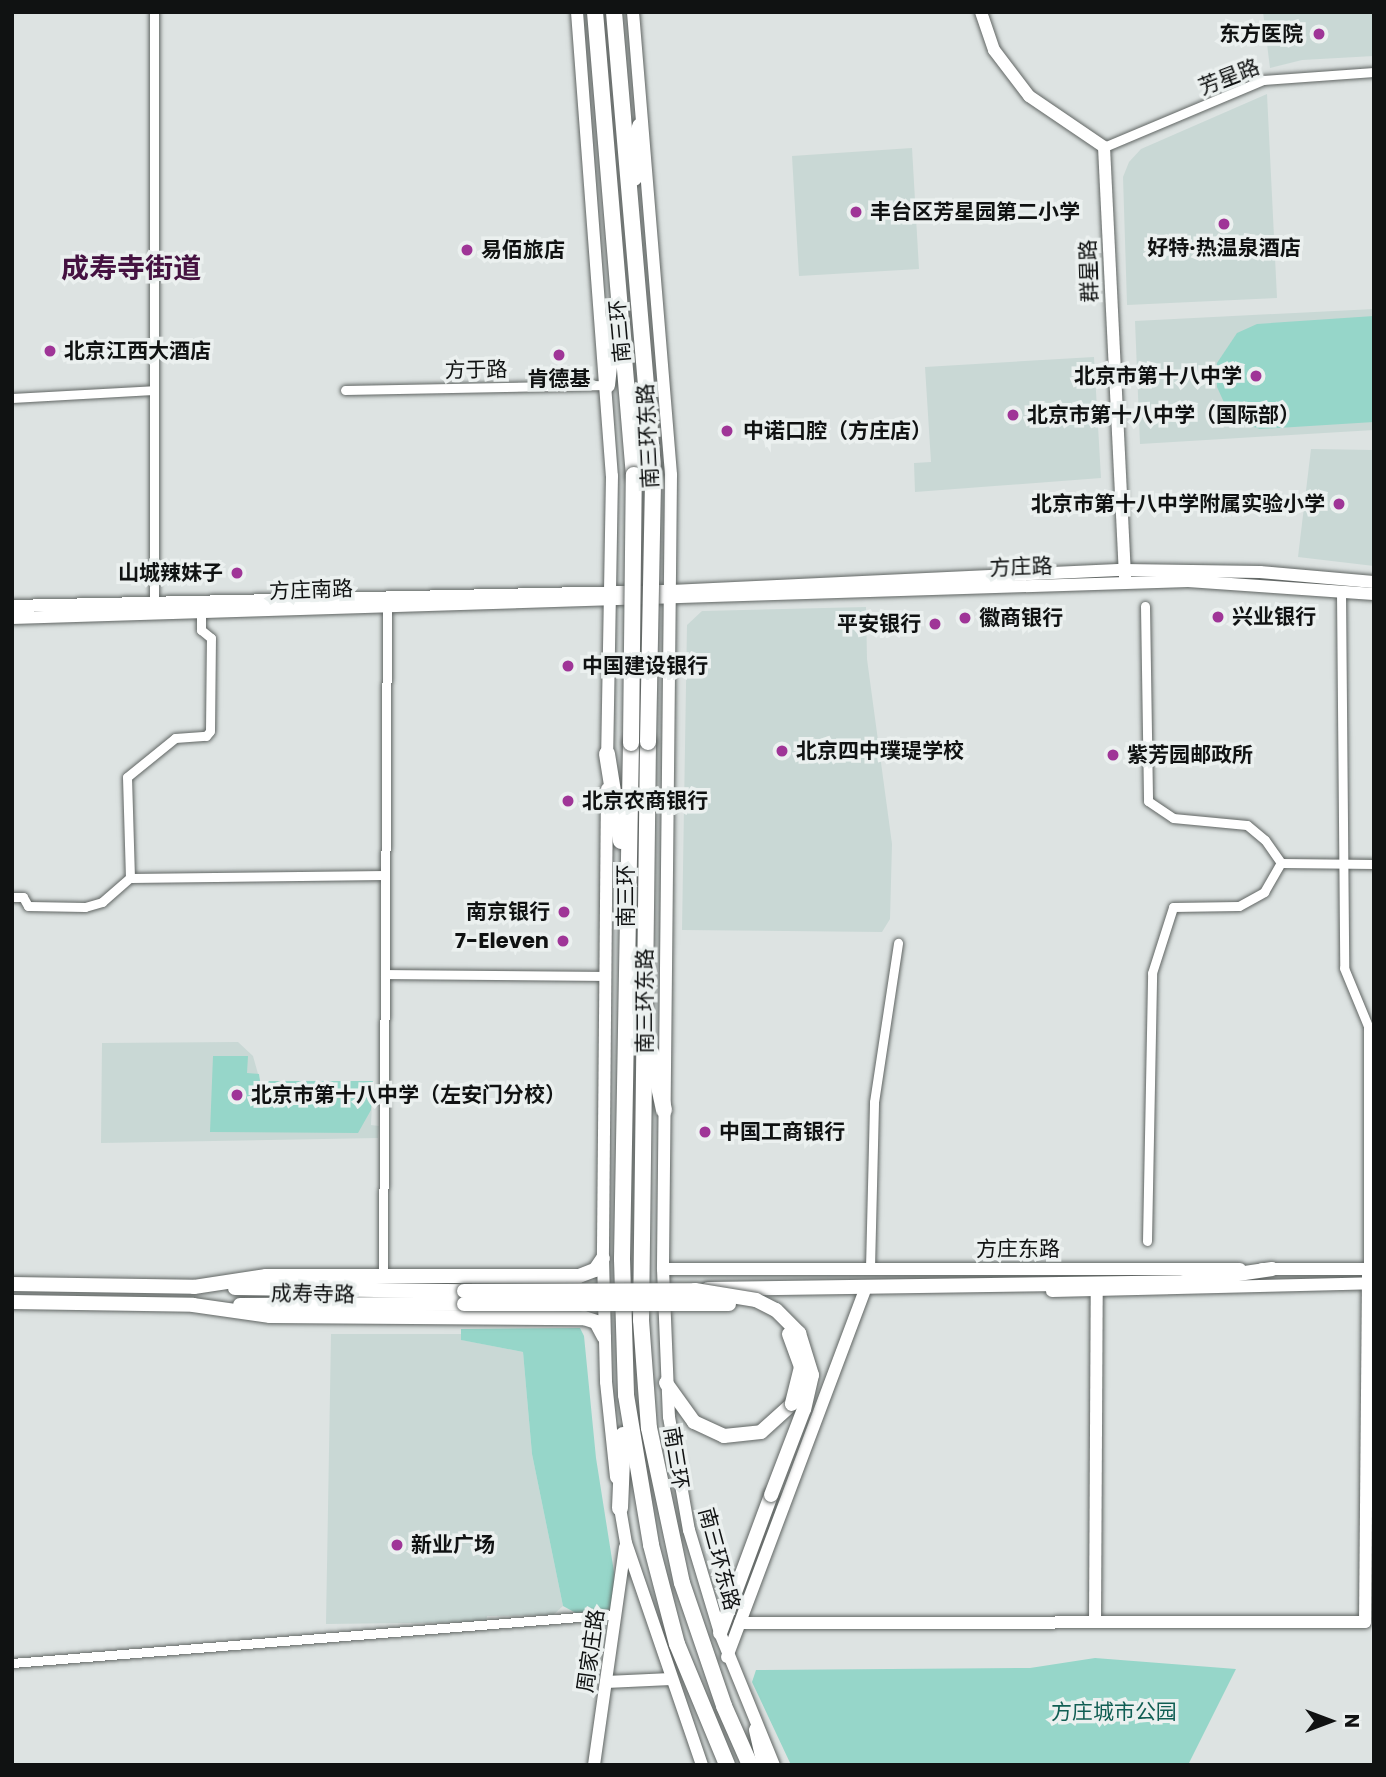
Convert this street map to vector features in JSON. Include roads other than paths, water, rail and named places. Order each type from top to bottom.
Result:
[{"type":"highway","name":"南三环","points":[[596,12],[634,475],[622,1259],[626,1395],[651,1545],[677,1644],[727,1765]]},
{"type":"highway","name":"南三环","points":[[614,12],[653,471],[641,1320],[649,1428],[682,1583],[724,1706],[750,1765]]},
{"type":"highway","points":[[631,211],[640,126]]},
{"type":"highway","points":[[607,386],[619,282]]},
{"type":"highway","points":[[607,754],[628,881]]},
{"type":"highway","points":[[646,1026],[664,1110]]},
{"type":"highway","points":[[620,1508],[626,1395]]},
{"type":"highway","points":[[758,1730],[765,1765]]},
{"type":"main road","name":"成寿寺路","points":[[12,1284],[194,1287],[267,1276],[579,1276],[596,1270],[603,1258]]},
{"type":"main road","points":[[193,1305],[695,1290],[1052,1282],[1184,1282],[1272,1269]]},
{"type":"main road","points":[[492,1276],[504,1283],[510,1296],[505,1310],[492,1317]]},
{"type":"main road","points":[[194,1287],[716,1303],[751,1308],[779,1322],[796,1347],[801,1377],[792,1405],[761,1432],[724,1436],[694,1422],[666,1383]]},
{"type":"main road","points":[[695,1290],[766,1304],[785,1316],[805,1343],[811,1386],[720,1633]]},
{"type":"main road","name":"成寿寺路","points":[[12,1302],[193,1305],[270,1316],[584,1318],[596,1322],[604,1337]]},
{"type":"street","points":[[154,12],[155,604]]},
{"type":"street","name":"南三环东路","points":[[577,12],[612,476],[607,754],[604,1337],[620,1508],[626,1543],[702,1765]]},
{"type":"street","name":"南三环东路","points":[[633,12],[640,126],[669,426],[670,596],[663,1269],[666,1383],[689,1530],[727,1657],[774,1765]]},
{"type":"street","points":[[981,12],[994,50],[1029,96],[1104,147]]},
{"type":"street","name":"芳星路","points":[[1104,147],[1263,80],[1374,72]]},
{"type":"street","name":"群星路","points":[[1104,147],[1125,576]]},
{"type":"street","name":"方于路","points":[[345,390],[607,386]]},
{"type":"street","points":[[12,398],[153,390]]},
{"type":"street","name":"方庄路","points":[[611,595],[670,596],[1260,572],[1374,582]]},
{"type":"street","name":"方庄路","points":[[1125,576],[1374,594]]},
{"type":"street","points":[[740,1623],[1365,1622],[1371,1283],[1368,1026],[1344,968],[1340,863],[1341,592]]},
{"type":"street","name":"方庄南路","points":[[12,606],[611,595]]},
{"type":"street","name":"方庄南路","points":[[12,618],[387,607],[611,595]]},
{"type":"street","points":[[1145,606],[1148,801],[1173,818],[1247,825],[1265,840],[1281,863]]},
{"type":"street","points":[[383,1275],[387,607]]},
{"type":"street","points":[[130,878],[127,777],[175,738],[206,736],[210,731],[211,638],[201,630],[201,613]]},
{"type":"street","points":[[1281,863],[1374,864]]},
{"type":"street","points":[[1147,1241],[1152,974],[1173,907],[1239,906],[1264,892],[1281,863]]},
{"type":"street","points":[[12,897],[23,897],[28,906],[85,906],[102,902],[130,878],[385,875]]},
{"type":"street","points":[[870,1268],[874,1102],[898,943]]},
{"type":"street","points":[[385,974],[605,976]]},
{"type":"street","name":"方庄东路","points":[[663,1269],[1371,1269]]},
{"type":"street","points":[[663,1292],[1097,1290],[1371,1283]]},
{"type":"street","points":[[1095,1622],[1097,1290]]},
{"type":"street","points":[[727,1657],[864,1292]]},
{"type":"street","name":"周家庄路","points":[[594,1765],[626,1543]]},
{"type":"street","points":[[12,1664],[616,1614]]},
{"type":"street","points":[[606,1682],[671,1679]]},
{"type":"place","name":"东方医院","points":[[1319,34]]},
{"type":"place","name":"丰台区芳星园第二小学","points":[[856,212]]},
{"type":"place","name":"好特·热温泉酒店","points":[[1224,224]]},
{"type":"place","name":"易佰旅店","points":[[467,250]]},
{"type":"place","name":"北京江西大酒店","points":[[50,351]]},
{"type":"place","name":"肯德基","points":[[559,355]]},
{"type":"place","name":"北京市第十八中学","points":[[1256,376]]},
{"type":"place","name":"北京市第十八中学（国际部）","points":[[1013,415]]},
{"type":"place","name":"中诺口腔（方庄店）","points":[[727,431]]},
{"type":"place","name":"北京市第十八中学附属实验小学","points":[[1339,504]]},
{"type":"place","name":"山城辣妹子","points":[[237,573]]},
{"type":"place","name":"兴业银行","points":[[1218,617]]},
{"type":"place","name":"徽商银行","points":[[965,618]]},
{"type":"place","name":"平安银行","points":[[935,624]]},
{"type":"place","name":"中国建设银行","points":[[568,666]]},
{"type":"place","name":"北京四中璞瑅学校","points":[[782,751]]},
{"type":"place","name":"紫芳园邮政所","points":[[1113,755]]},
{"type":"place","name":"北京农商银行","points":[[568,801]]},
{"type":"place","name":"南京银行","points":[[564,912]]},
{"type":"place","name":"7-Eleven","points":[[563,941]]},
{"type":"place","name":"北京市第十八中学（左安门分校）","points":[[237,1095]]},
{"type":"place","name":"中国工商银行","points":[[705,1132]]},
{"type":"place","name":"新业广场","points":[[397,1545]]},
{"type":"district","name":"成寿寺街道","points":[[131,269]]},
{"type":"park label","name":"方庄城市公园","points":[[1114,1712]]}]
